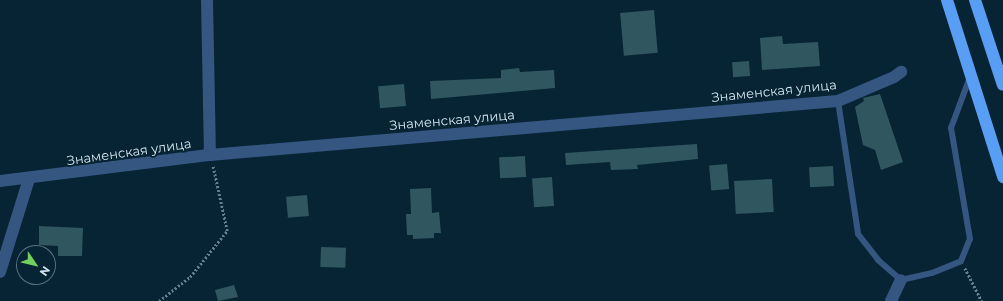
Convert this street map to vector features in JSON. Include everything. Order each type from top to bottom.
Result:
[{"type":"highway","points":[[946,0],[1003,177]]},
{"type":"highway","points":[[975,0],[1003,85]]},
{"type":"street","points":[[206,0],[210,155]]},
{"type":"street","name":"Знаменская улица","points":[[0,181],[29,179],[210,155],[838,101],[894,77],[900,72]]},
{"type":"street","points":[[0,272],[29,179]]},
{"type":"street","points":[[891,301],[901,280]]},
{"type":"lane","points":[[838,101],[858,234],[878,260],[901,280],[932,273],[961,261],[970,239],[951,128],[970,75]]},
{"type":"path","points":[[159,301],[190,277],[227,230],[210,155]]},
{"type":"path","points":[[961,261],[982,301]]},
{"type":"building","points":[[654,10],[658,53],[624,56],[620,13]]},
{"type":"building","points":[[782,36],[783,44],[818,42],[820,66],[762,70],[760,38]]},
{"type":"building","points":[[749,61],[750,76],[733,77],[732,62]]},
{"type":"building","points":[[519,68],[520,72],[554,70],[555,88],[431,99],[430,81],[501,78],[501,70]]},
{"type":"building","points":[[404,84],[406,106],[380,108],[378,86]]},
{"type":"building","points":[[880,94],[903,162],[881,170],[875,150],[863,145],[855,107],[864,101],[863,98]]},
{"type":"building","points":[[697,144],[698,159],[637,165],[638,169],[611,170],[610,162],[566,165],[565,153]]},
{"type":"building","points":[[525,156],[526,177],[500,178],[499,157]]},
{"type":"building","points":[[727,164],[729,189],[711,190],[709,166]]},
{"type":"building","points":[[833,166],[834,186],[810,187],[809,167]]},
{"type":"building","points":[[552,177],[554,206],[534,207],[532,178]]},
{"type":"building","points":[[772,179],[774,212],[736,214],[734,181]]},
{"type":"building","points":[[431,188],[432,213],[439,212],[441,233],[434,233],[434,238],[413,239],[413,235],[407,235],[406,214],[411,214],[410,189]]},
{"type":"building","points":[[307,195],[309,216],[288,218],[286,197]]},
{"type":"building","points":[[39,226],[83,228],[82,256],[58,256],[58,246],[39,245]]},
{"type":"building","points":[[321,247],[346,248],[345,268],[320,267]]},
{"type":"building","points":[[234,285],[238,297],[218,301],[215,290]]}]
